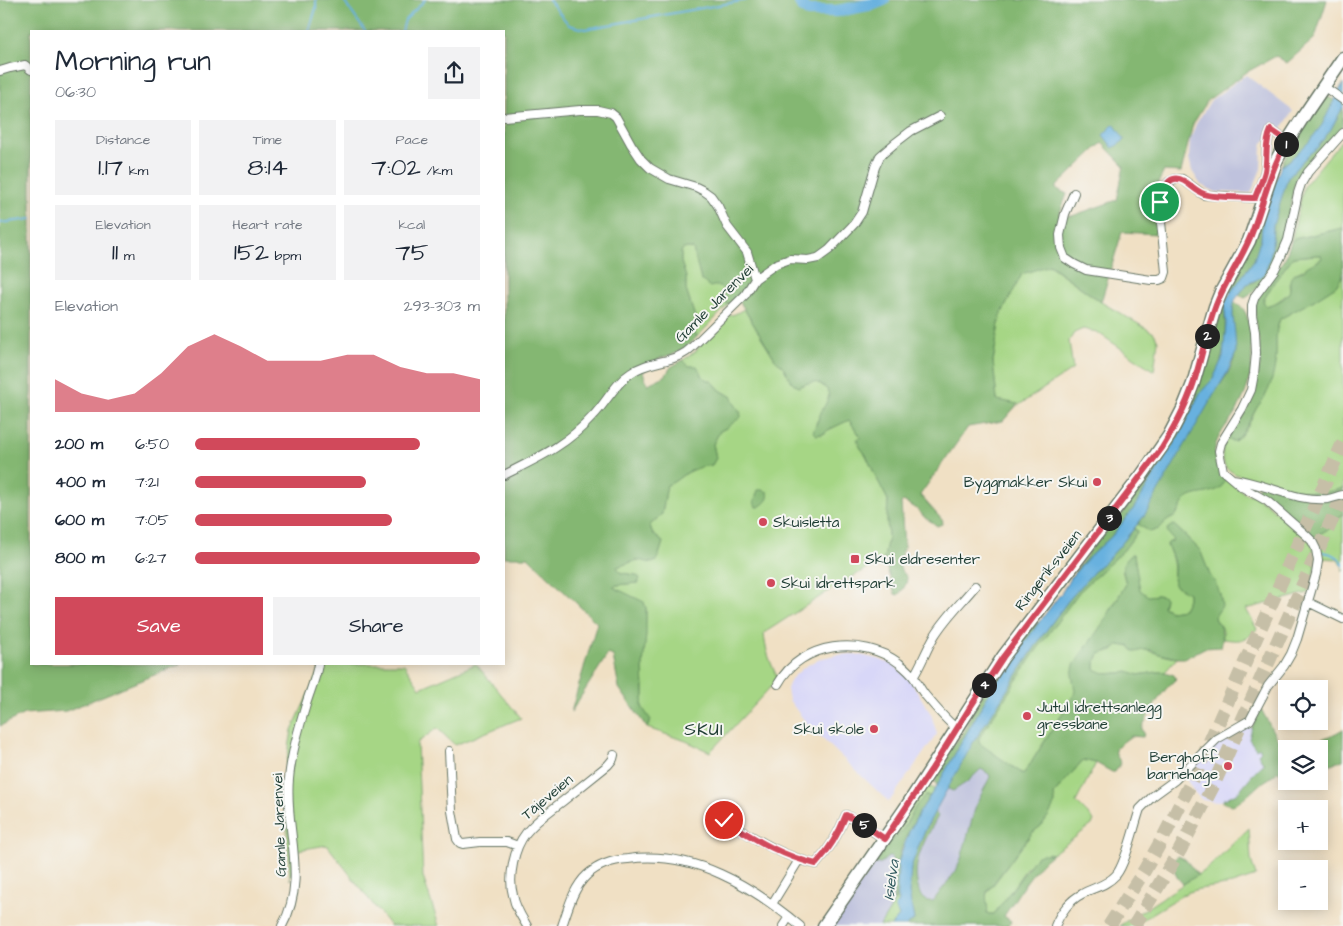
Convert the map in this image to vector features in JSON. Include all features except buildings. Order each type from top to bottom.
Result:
[{"type":"main road","name":"Ringeriksveien","points":[[824,926],[931,770],[1003,657],[1153,461],[1176,425],[1193,384],[1215,307],[1249,240],[1276,161],[1287,141],[1328,89],[1343,58]]},
{"type":"street","points":[[0,71],[26,65],[30,69]]},
{"type":"street","points":[[1328,89],[1343,100]]},
{"type":"street","points":[[505,117],[580,110],[598,110],[611,113],[616,117],[641,159],[650,168],[669,179],[696,187],[711,196],[727,226],[747,252],[755,279]]},
{"type":"street","name":"Gamle Jarenvei","points":[[505,474],[566,442],[594,416],[629,373],[644,366],[682,355],[745,295],[755,279],[776,264],[790,259],[808,260],[818,258],[829,250],[854,224],[862,212],[880,156],[912,131],[940,116]]},
{"type":"street","points":[[1074,193],[1065,214],[1060,235],[1061,248],[1065,258],[1086,270],[1159,280],[1164,278],[1166,272],[1160,202],[1164,188],[1169,182],[1175,179],[1182,180],[1204,194],[1255,198],[1265,171],[1267,138],[1271,130],[1287,141]]},
{"type":"street","points":[[1055,926],[1074,900],[1082,894],[1098,888],[1116,874],[1122,864],[1140,809],[1145,803],[1176,780],[1217,739],[1250,720],[1268,686],[1291,654],[1316,574],[1318,561],[1316,548],[1312,541],[1267,501],[1242,487],[1223,471],[1219,452],[1220,443],[1242,409],[1251,390],[1256,352],[1252,315],[1252,304],[1255,296],[1275,269],[1288,240],[1301,184],[1308,172],[1343,133]]},
{"type":"street","points":[[1232,479],[1244,480],[1282,493],[1308,498],[1328,499],[1343,495]]},
{"type":"street","points":[[914,676],[936,632],[975,586]]},
{"type":"street","points":[[1308,602],[1343,619]]},
{"type":"street","points":[[778,684],[782,676],[805,657],[824,648],[847,645],[872,650],[890,657],[914,676],[924,694],[957,728]]},
{"type":"street","name":"Gamle Jarenvei","points":[[282,926],[289,914],[296,871],[289,800],[289,772],[305,706],[317,674],[318,665]]},
{"type":"street","points":[[450,751],[452,811],[457,839],[463,844],[507,842],[518,846]]},
{"type":"street","name":"Tåjeveien","points":[[527,926],[519,914],[512,894],[512,874],[518,846],[525,834],[540,818],[608,765],[614,755]]},
{"type":"street","points":[[724,820],[772,849],[799,860],[816,864],[828,851],[846,815],[885,839]]},
{"type":"street","points":[[562,926],[576,889],[587,875],[610,862],[636,858],[663,858],[715,871],[754,891],[800,926]]},
{"type":"street","points":[[772,904],[799,860]]},
{"type":"street","points":[[783,926],[789,917]]},
{"type":"shaded area","points":[[1246,75],[1293,111],[1280,132],[1271,135],[1262,144],[1261,169],[1251,193],[1216,192],[1201,185],[1192,171],[1189,158],[1190,141],[1196,124],[1211,100]]},
{"type":"shaded area","name":"Skui skole","points":[[855,654],[894,665],[910,680],[931,714],[937,734],[889,802],[807,724],[789,700],[787,689],[791,679],[803,668],[818,659],[836,655]]},
{"type":"shaded area","name":"Berghoff barnehage","points":[[1252,727],[1249,739],[1260,749],[1261,751],[1258,754],[1264,764],[1258,768],[1238,792],[1216,802],[1202,800],[1194,792],[1185,777],[1223,739],[1241,729]]},
{"type":"shaded area","points":[[981,769],[989,774],[990,777],[976,805],[956,871],[933,901],[924,900],[919,894],[915,872],[922,847],[937,817],[934,812],[946,788],[953,791],[967,782]]},
{"type":"shaded area","points":[[888,857],[892,859],[894,875],[892,906],[880,926],[830,926],[874,863]]},
{"type":"green space","points":[[0,0],[1327,0],[1315,38],[1287,63],[1276,56],[1247,72],[1208,100],[1193,124],[1181,172],[1164,171],[1154,191],[1157,234],[1122,232],[1101,302],[1050,265],[1022,274],[1000,317],[993,362],[997,400],[1018,404],[1003,421],[968,427],[920,495],[943,521],[942,524],[937,526],[914,507],[903,501],[901,503],[904,547],[898,563],[907,577],[904,587],[898,595],[895,594],[884,559],[888,536],[888,500],[866,455],[860,447],[857,439],[861,437],[849,420],[825,433],[817,435],[813,432],[828,399],[827,390],[815,382],[798,387],[791,381],[784,368],[775,359],[737,297],[729,304],[726,304],[721,287],[710,287],[701,280],[693,249],[683,249],[681,252],[681,262],[686,277],[686,290],[696,320],[693,327],[697,337],[677,353],[660,358],[643,372],[648,385],[665,376],[671,367],[683,360],[689,366],[697,366],[704,378],[713,382],[720,390],[732,397],[741,417],[720,431],[713,444],[716,458],[712,465],[701,467],[683,475],[667,485],[662,514],[650,525],[652,533],[663,542],[657,561],[652,563],[638,560],[617,567],[621,573],[636,575],[640,578],[638,583],[613,587],[644,602],[646,608],[643,666],[644,695],[642,707],[651,720],[647,728],[619,688],[613,656],[608,654],[571,712],[597,623],[528,557],[505,557],[505,30],[30,30],[30,665],[179,665],[66,711],[24,714],[0,726]],"holes":[[[1102,143],[1124,166],[1117,200],[1072,216],[1059,215],[1067,194],[1055,188]]]},
{"type":"green space","points":[[1328,97],[1334,100],[1318,131],[1303,148],[1281,166],[1310,117]]},
{"type":"green space","points":[[1343,107],[1343,128],[1299,174],[1294,187],[1284,239],[1279,254],[1256,289],[1245,298],[1239,295],[1247,284],[1254,282],[1269,261],[1272,248],[1273,225],[1288,177],[1317,148],[1331,129]]},
{"type":"green space","points":[[1343,139],[1343,228],[1294,239],[1291,242],[1304,186]]},
{"type":"green space","points":[[1261,218],[1261,238],[1254,260],[1230,292],[1229,289]]},
{"type":"green space","points":[[1343,228],[1343,275],[1336,286],[1280,319],[1276,334],[1275,363],[1269,387],[1242,434],[1235,441],[1231,441],[1227,439],[1249,402],[1260,365],[1255,319],[1256,300],[1285,258],[1294,239]],"holes":[[[1321,255],[1322,258],[1319,261],[1293,275],[1290,280],[1289,292],[1285,298],[1266,306],[1263,301],[1274,282],[1293,257]]]},
{"type":"green space","points":[[688,248],[693,248],[701,280],[722,287],[726,293],[726,303],[729,304],[697,337],[693,327],[696,320],[686,290],[686,277],[681,262],[681,252]]},
{"type":"green space","points":[[1321,255],[1322,258],[1296,273],[1289,283],[1289,293],[1277,302],[1266,306],[1263,301],[1274,282],[1293,257]]},
{"type":"green space","points":[[1049,265],[1101,302],[1154,333],[1158,341],[1154,371],[1097,332],[1083,329],[1074,333],[1069,341],[1073,369],[1019,405],[997,400],[993,362],[1000,317],[1022,273]]},
{"type":"green space","points":[[1343,275],[1343,488],[1323,492],[1303,491],[1264,480],[1262,483],[1235,474],[1225,467],[1222,456],[1223,447],[1227,439],[1247,428],[1257,407],[1266,395],[1276,344],[1275,335],[1280,319],[1336,286]]},
{"type":"green space","points":[[1224,302],[1225,332],[1221,360],[1213,379],[1196,400],[1193,397]]},
{"type":"green space","points":[[1234,302],[1244,310],[1247,317],[1250,330],[1252,361],[1243,399],[1220,435],[1215,447],[1215,461],[1224,475],[1224,483],[1218,490],[1194,495],[1187,499],[1175,516],[1159,529],[1150,532],[1138,524],[1227,375],[1234,359]]},
{"type":"green space","points":[[744,309],[791,381],[798,387],[809,382],[817,382],[828,391],[828,401],[816,423],[821,435],[849,420],[861,437],[860,447],[866,455],[888,500],[888,536],[884,559],[841,583],[764,633],[769,657],[778,679],[710,752],[686,741],[647,728],[649,721],[642,706],[644,696],[643,668],[646,608],[612,587],[637,583],[636,575],[621,573],[616,567],[638,559],[657,561],[663,542],[652,533],[650,525],[662,514],[667,484],[695,469],[712,465],[716,458],[713,444],[720,431],[726,428],[741,413],[732,401],[732,397],[720,390],[713,382],[704,378],[697,367],[689,366],[683,360],[696,351],[704,338],[726,316]]},
{"type":"green space","points":[[1193,397],[1196,400],[1178,437],[1156,472],[1150,475]]},
{"type":"green space","points":[[1156,472],[1134,508],[1111,537],[1071,577],[1099,538],[1115,524],[1150,475]]},
{"type":"green space","points":[[1225,476],[1246,494],[1253,495],[1267,504],[1310,541],[1314,550],[1315,566],[1308,593],[1246,609],[1257,629],[1242,640],[1223,639],[1223,631],[1215,618],[1220,594],[1215,582],[1210,576],[1200,550],[1174,525],[1175,540],[1167,545],[1173,562],[1173,580],[1188,593],[1188,599],[1183,609],[1171,611],[1163,607],[1165,598],[1157,595],[1148,597],[1139,590],[1134,555],[1129,556],[1122,570],[1126,584],[1103,623],[1074,695],[1027,769],[1023,774],[983,747],[979,743],[978,738],[1033,655],[1079,592],[1123,551],[1138,531],[1134,529],[1138,524],[1150,532],[1173,518],[1187,498],[1192,495],[1216,490],[1224,483]]},
{"type":"green space","points":[[1263,480],[1293,489],[1313,492],[1333,491],[1343,488],[1343,513],[1332,527],[1314,537],[1274,504],[1257,493],[1257,489]]},
{"type":"green space","points":[[758,490],[768,492],[768,497],[763,504],[756,507],[754,502]]},
{"type":"green space","points":[[1343,513],[1343,571],[1337,559],[1322,558],[1321,549],[1314,537],[1332,527]]},
{"type":"green space","points":[[1174,525],[1200,550],[1220,594],[1222,606],[1215,618],[1222,632],[1221,647],[1204,648],[1186,658],[1159,654],[1151,650],[1136,652],[1129,645],[1119,645],[1113,650],[1099,654],[1095,663],[1095,669],[1106,674],[1131,672],[1138,675],[1165,672],[1174,675],[1176,679],[1161,696],[1142,727],[1143,737],[1131,736],[1115,748],[1116,755],[1121,763],[1115,772],[1096,763],[1083,760],[1054,794],[1055,803],[1042,825],[1032,833],[987,892],[987,914],[994,914],[1036,857],[1043,854],[1052,854],[1038,867],[1004,916],[1011,921],[1009,926],[906,926],[914,920],[909,893],[911,867],[934,812],[938,816],[920,852],[916,871],[922,898],[928,901],[933,901],[956,871],[976,805],[990,777],[989,774],[981,769],[967,782],[953,791],[946,788],[1042,636],[1068,601],[1134,529],[1138,531],[1123,551],[1079,592],[1033,655],[979,738],[979,743],[1023,774],[1074,695],[1072,675],[1074,665],[1103,623],[1126,584],[1123,568],[1125,561],[1132,554],[1134,555],[1140,590],[1148,596],[1163,596],[1165,598],[1163,607],[1170,611],[1183,609],[1188,599],[1188,593],[1174,585],[1174,564],[1167,545],[1174,540],[1167,529]]},
{"type":"green space","points":[[1040,621],[991,690],[937,786],[935,783],[936,775],[952,747],[961,736],[985,691],[1031,628]]},
{"type":"green space","points":[[1119,645],[1130,645],[1135,652],[1148,650],[1177,658],[1165,672],[1138,675],[1131,672],[1106,674],[1095,670],[1095,663],[1099,654],[1113,650]]},
{"type":"green space","points":[[322,665],[405,665],[420,688],[477,665],[521,718],[455,745],[437,728],[417,743],[423,877],[439,926],[390,926],[327,845],[298,850],[290,880],[284,778],[292,730]]},
{"type":"green space","points":[[1261,709],[1278,740],[1278,771],[1241,801],[1230,805],[1223,802],[1223,800],[1238,792],[1258,768],[1264,764],[1258,754],[1261,751],[1259,747],[1256,749],[1249,739],[1252,727]]},
{"type":"green space","points":[[1343,729],[1343,760],[1328,764],[1328,740],[1322,739]]},
{"type":"green space","points":[[1083,760],[1096,763],[1076,802],[1094,820],[1092,825],[1052,854],[1049,853],[1027,867],[998,910],[994,914],[987,914],[985,897],[987,893],[1032,833],[1042,825],[1055,803],[1054,794]]},
{"type":"green space","points":[[927,787],[935,789],[930,796],[925,796],[917,804],[897,837],[887,843],[923,790]]},
{"type":"green space","points":[[925,796],[930,796],[911,828],[900,854],[897,868],[896,893],[893,902],[894,875],[892,859],[888,857],[881,863],[874,863],[887,843],[897,837],[902,831],[917,804]]},
{"type":"green space","points":[[1249,828],[1251,860],[1256,876],[1232,884],[1186,893],[1137,923],[1130,926],[1119,926],[1208,868]]},
{"type":"green space","points":[[1178,856],[1185,859],[1198,875],[1183,884],[1177,877],[1171,862]]},
{"type":"green space","points":[[897,895],[899,916],[891,926],[880,926],[892,906]]},
{"type":"water","points":[[1343,83],[1343,107],[1331,129],[1317,148],[1288,177],[1273,225],[1272,248],[1265,272],[1260,278],[1247,284],[1235,300],[1233,316],[1236,353],[1227,373],[1144,516],[1118,548],[1098,567],[1068,601],[1042,636],[974,741],[928,824],[911,867],[909,893],[914,920],[906,926],[891,926],[899,916],[895,907],[899,900],[897,895],[898,863],[909,832],[919,813],[938,784],[991,690],[1071,577],[1111,537],[1134,508],[1178,437],[1200,393],[1213,379],[1223,357],[1226,324],[1224,302],[1254,260],[1261,238],[1261,218],[1281,166],[1308,143],[1322,125]]},
{"type":"water","points":[[1114,124],[1125,140],[1113,148],[1103,135]]},
{"type":"waterway","points":[[309,30],[316,8],[316,0]]},
{"type":"waterway","points":[[343,0],[364,30]]},
{"type":"waterway","points":[[402,30],[405,20],[425,0]]},
{"type":"waterway","points":[[549,0],[569,25],[585,29],[747,0]]},
{"type":"waterway","points":[[799,0],[802,7],[808,11],[837,11],[874,4],[884,0]]},
{"type":"waterway","points":[[0,223],[30,219]]},
{"type":"waterway","points":[[1321,552],[1334,555],[1343,565]]},
{"type":"tunnel","points":[[1109,926],[1163,838],[1194,777],[1343,443]]},
{"type":"tunnel","points":[[1134,926],[1180,850],[1213,786],[1343,495]]},
{"type":"place","name":"Byggmakker Skui","points":[[1097,482]]},
{"type":"place","name":"Skuisletta","points":[[763,522]]},
{"type":"place","name":"Skui eldresenter","points":[[855,559]]},
{"type":"place","name":"Skui idrettspark","points":[[771,583]]},
{"type":"place","name":"Jutul idrettsanlegg gressbane","points":[[1027,716]]},
{"type":"place","name":"Skui skole","points":[[874,729]]},
{"type":"place","name":"Berghoff barnehage","points":[[1228,766]]},
{"type":"district","name":"SKUI","points":[[704,729]]},
{"type":"route","points":[[724,820],[772,849],[799,860],[816,864],[828,851],[846,815],[885,839],[1003,657],[1162,448],[1176,425],[1190,394],[1215,307],[1249,240],[1276,161],[1287,141],[1271,130],[1267,138],[1265,171],[1255,198],[1204,194],[1182,180],[1175,179],[1164,188],[1160,202]]},
{"type":"water label","name":"Isielva","points":[[890,880]]}]
